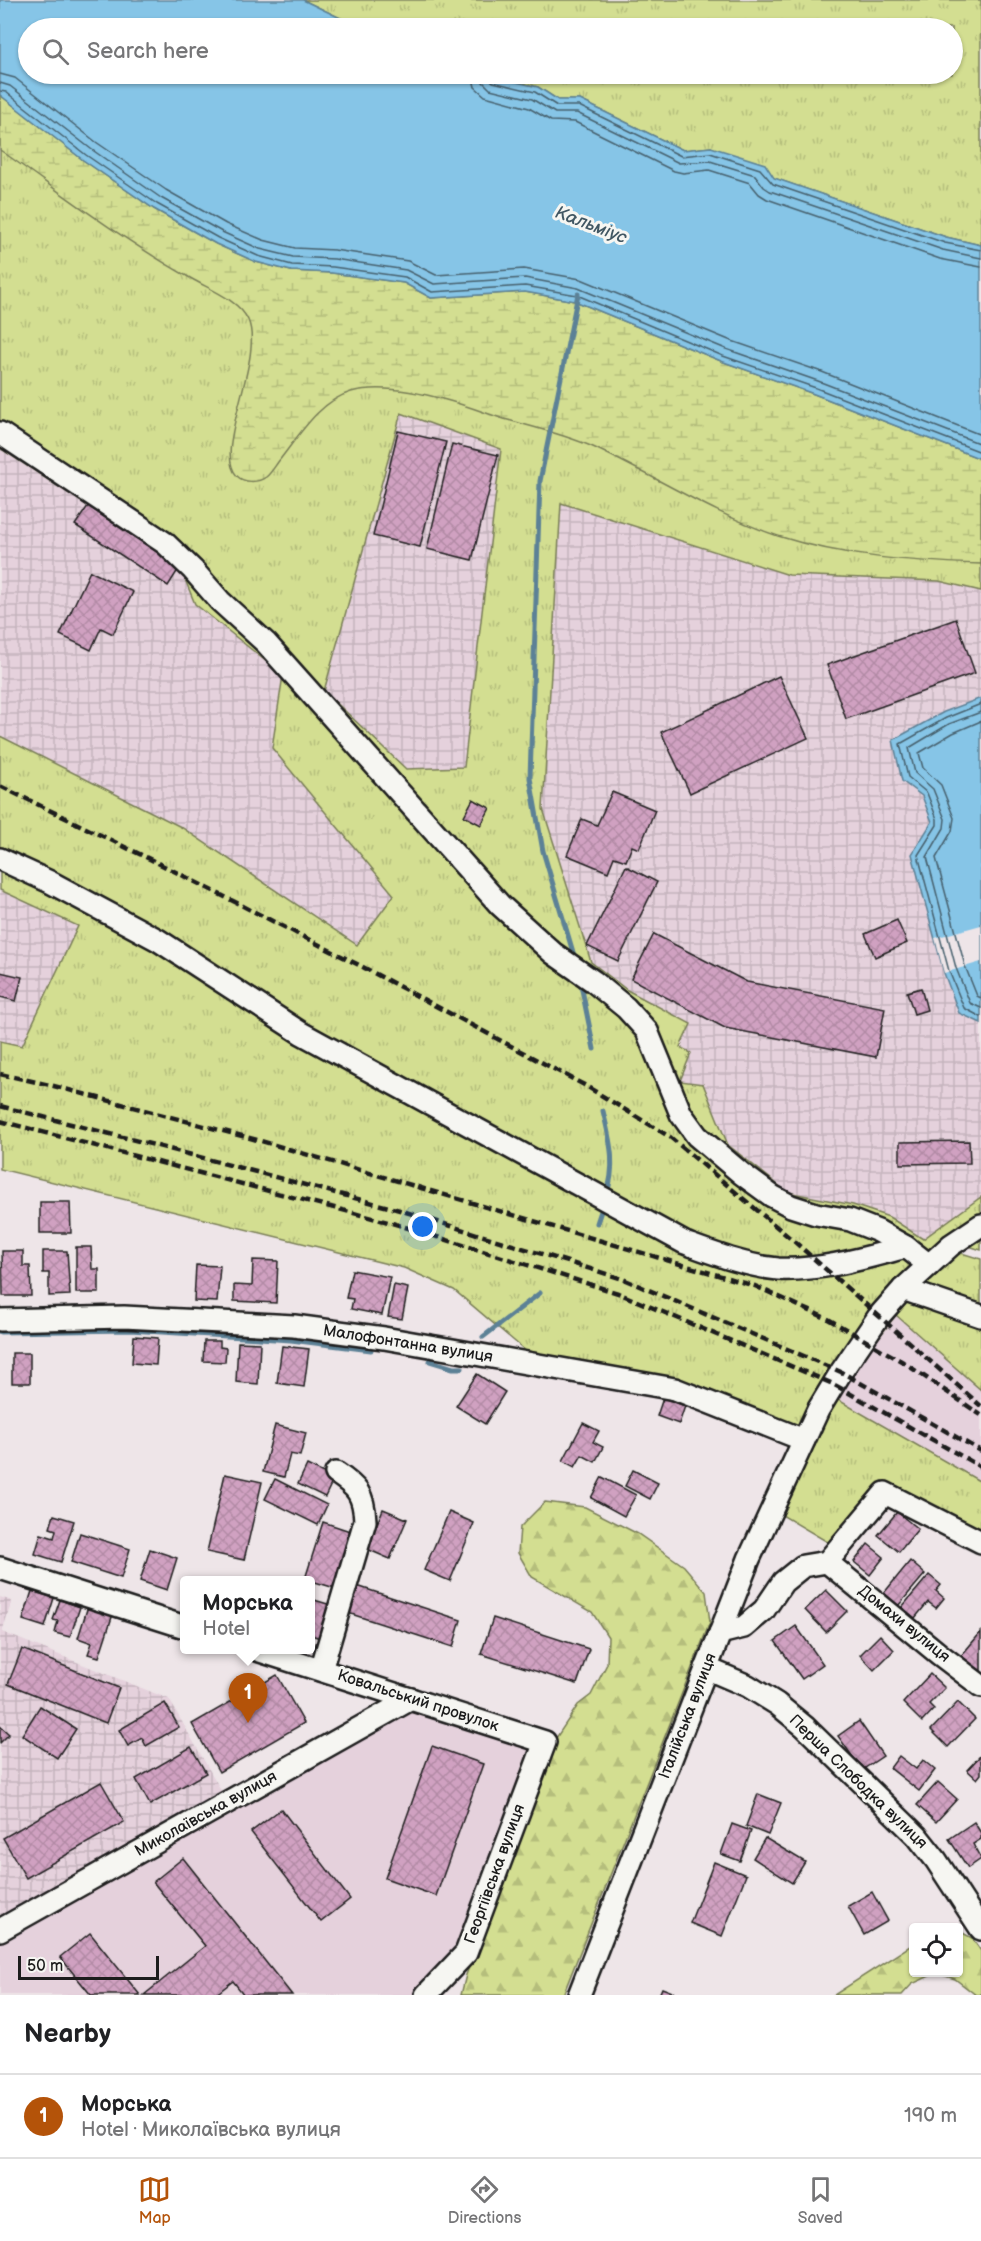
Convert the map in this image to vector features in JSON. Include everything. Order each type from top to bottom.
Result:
[{"type":"street","points":[[0,433],[165,543],[220,601],[282,659],[500,905],[553,953],[626,1008],[647,1031],[681,1114],[698,1136],[772,1196],[791,1206],[816,1214],[850,1220],[878,1231],[906,1247],[929,1265]]},
{"type":"street","points":[[0,859],[50,882],[158,940],[301,1033],[696,1247],[728,1259],[778,1269],[832,1266],[906,1247]]},
{"type":"street","name":"Італійська вулиця","points":[[579,1995],[749,1559],[819,1410],[862,1339],[903,1289],[951,1245],[981,1225]]},
{"type":"street","points":[[903,1289],[981,1316]]},
{"type":"street","name":"Малофонтанна вулиця","points":[[0,1320],[123,1317],[294,1326],[384,1338],[675,1389],[804,1440]]},
{"type":"street","points":[[321,1670],[365,1521],[364,1503],[354,1485],[336,1473]]},
{"type":"street","points":[[720,1633],[744,1627],[764,1610],[783,1582],[803,1566],[827,1562],[885,1493],[981,1542]]},
{"type":"street","name":"Домахи вулиця","points":[[827,1562],[981,1686]]},
{"type":"street","points":[[0,1568],[180,1625]]},
{"type":"street","name":"Ковальський провулок","points":[[269,1654],[545,1742]]},
{"type":"street","name":"Перша Слободка вулиця","points":[[706,1668],[748,1686],[777,1704],[805,1727],[917,1836],[936,1860],[981,1929]]},
{"type":"street","name":"Миколаївська вулиця","points":[[0,1930],[411,1699]]},
{"type":"street","name":"Георгіївська вулиця","points":[[426,1995],[466,1953],[545,1742]]},
{"type":"shaded area","points":[[401,413],[501,449],[464,767],[406,769],[324,691]]},
{"type":"shaded area","points":[[0,448],[180,567],[195,604],[283,675],[272,748],[394,895],[358,945],[181,827],[0,736]]},
{"type":"shaded area","points":[[561,503],[789,575],[939,581],[981,591],[981,698],[944,712],[893,740],[902,781],[922,796],[932,822],[912,854],[944,973],[959,1013],[981,1023],[981,1197],[923,1240],[889,1217],[853,1205],[787,1192],[728,1145],[703,1085],[680,1082],[680,1047],[691,1024],[627,990],[591,962],[543,809]]},
{"type":"shaded area","points":[[0,890],[79,926],[22,1047],[0,1041]]},
{"type":"shaded area","points":[[896,1315],[981,1390],[981,1482],[833,1398]]},
{"type":"shaded area","points":[[0,1597],[12,1601],[2,1632],[169,1699],[222,1792],[0,1916]]},
{"type":"shaded area","points":[[415,1709],[531,1747],[457,1947],[412,1995],[0,1995],[0,1941]]},
{"type":"green space","points":[[303,0],[981,0],[981,245],[946,237],[774,178],[711,147],[683,150],[580,100],[558,100],[538,87],[525,84],[963,84],[963,18],[340,18]]},
{"type":"green space","points":[[0,95],[981,459],[981,591],[939,581],[789,575],[561,503],[543,809],[591,962],[627,990],[691,1024],[680,1047],[691,1053],[680,1081],[703,1084],[728,1145],[787,1192],[853,1205],[889,1217],[923,1239],[981,1197],[981,1250],[944,1238],[901,1276],[914,1297],[981,1319],[981,1390],[896,1315],[833,1397],[981,1482],[981,1533],[883,1483],[831,1544],[775,1511],[811,1436],[533,1357],[454,1290],[404,1268],[0,1169],[0,1041],[22,1046],[78,926],[0,890],[0,736],[181,827],[357,945],[394,895],[272,748],[283,675],[195,604],[180,567],[0,448]],"holes":[[[401,413],[501,449],[464,767],[406,769],[324,691]]]},
{"type":"green space","points":[[0,95],[83,160],[154,209],[216,244],[256,262],[291,271],[332,273],[404,283],[431,298],[525,292],[575,301],[721,361],[814,394],[981,459],[981,564],[903,560],[854,554],[778,536],[730,517],[582,442],[453,402],[399,390],[363,390],[339,397],[310,421],[266,477],[255,481],[243,480],[237,476],[231,463],[231,446],[250,357],[251,337],[248,320],[244,313],[231,301],[118,233],[0,150]]},
{"type":"green space","points":[[958,1252],[981,1259],[981,1310],[919,1289]]},
{"type":"green space","points":[[545,1502],[585,1507],[638,1534],[684,1566],[706,1592],[710,1622],[563,1995],[461,1995],[466,1975],[554,1741],[578,1705],[591,1695],[607,1664],[608,1637],[592,1612],[532,1577],[518,1553],[520,1527]]},
{"type":"green space","points":[[963,1933],[972,1938],[981,1951],[981,1995],[976,1995],[955,1979],[949,1977],[963,1977]]},
{"type":"green space","points":[[909,1947],[909,1977],[927,1977],[912,1984],[902,1995],[834,1995]]},
{"type":"water","name":"Кальміус","points":[[0,0],[303,0],[340,18],[18,18],[18,84],[525,84],[538,87],[558,100],[580,100],[683,150],[711,147],[765,164],[774,178],[946,237],[981,245],[981,459],[814,394],[721,361],[575,301],[525,292],[431,298],[404,283],[332,273],[291,271],[256,262],[216,244],[154,209],[83,160],[0,95]]},
{"type":"water","points":[[981,698],[981,1023],[959,1013],[944,973],[912,854],[932,822],[922,796],[902,781],[893,740],[944,712]]},
{"type":"pier","points":[[981,925],[981,962],[944,973],[935,938]]},
{"type":"building","points":[[398,431],[446,442],[420,547],[373,536]]},
{"type":"building","points":[[452,444],[498,455],[472,560],[427,549]]},
{"type":"building","points":[[88,506],[180,567],[168,586],[75,525]]},
{"type":"building","points":[[90,571],[133,592],[113,634],[101,628],[91,650],[60,635]]},
{"type":"building","points":[[956,619],[975,673],[846,719],[827,665]]},
{"type":"building","points":[[779,676],[808,738],[690,793],[661,732]]},
{"type":"building","points":[[612,792],[655,810],[639,849],[632,846],[626,861],[614,857],[608,872],[567,855],[582,819],[597,825]]},
{"type":"building","points":[[473,799],[490,808],[481,825],[464,816]]},
{"type":"building","points":[[626,866],[657,882],[618,961],[587,946]]},
{"type":"building","points":[[897,920],[907,943],[875,957],[865,934]]},
{"type":"building","points":[[654,934],[747,982],[885,1008],[876,1057],[725,1028],[631,979]]},
{"type":"building","points":[[0,972],[22,977],[16,1001],[0,997]]},
{"type":"building","points":[[921,988],[927,1010],[914,1014],[907,992]]},
{"type":"building","points":[[969,1141],[970,1163],[900,1164],[900,1142]]},
{"type":"building","points":[[40,1202],[70,1202],[71,1233],[40,1233]]},
{"type":"building","points":[[76,1247],[91,1247],[92,1269],[99,1269],[99,1293],[76,1293]]},
{"type":"building","points":[[2,1251],[23,1251],[23,1266],[30,1266],[31,1296],[3,1296]]},
{"type":"building","points":[[43,1251],[67,1251],[70,1295],[49,1296],[49,1273],[43,1273]]},
{"type":"building","points":[[253,1260],[278,1261],[276,1303],[234,1301],[234,1285],[252,1286]]},
{"type":"building","points":[[196,1265],[220,1266],[217,1302],[194,1301]]},
{"type":"building","points":[[352,1270],[390,1277],[382,1315],[351,1309],[353,1299],[346,1298]]},
{"type":"building","points":[[394,1285],[408,1288],[402,1319],[388,1317]]},
{"type":"building","points":[[134,1336],[158,1338],[156,1365],[132,1363]]},
{"type":"building","points":[[204,1341],[220,1341],[220,1347],[226,1348],[225,1362],[203,1361]]},
{"type":"building","points":[[238,1342],[260,1343],[258,1384],[236,1382]]},
{"type":"building","points":[[282,1346],[309,1349],[304,1387],[277,1383]]},
{"type":"building","points":[[12,1353],[30,1353],[30,1383],[12,1383]]},
{"type":"building","points":[[477,1374],[505,1392],[485,1424],[456,1406]]},
{"type":"building","points":[[663,1398],[685,1406],[679,1424],[657,1416]]},
{"type":"building","points":[[583,1423],[599,1431],[593,1442],[603,1447],[595,1462],[582,1455],[575,1467],[563,1461]]},
{"type":"building","points":[[275,1425],[306,1433],[300,1456],[290,1454],[284,1477],[263,1472]]},
{"type":"building","points":[[307,1465],[334,1478],[325,1497],[298,1484]]},
{"type":"building","points":[[633,1470],[658,1483],[650,1499],[625,1486]]},
{"type":"building","points":[[225,1474],[262,1482],[244,1560],[207,1552]]},
{"type":"building","points":[[602,1477],[636,1495],[624,1516],[591,1498]]},
{"type":"building","points":[[275,1479],[327,1505],[318,1525],[265,1499]]},
{"type":"building","points":[[383,1509],[407,1519],[390,1559],[367,1549]]},
{"type":"building","points":[[449,1512],[474,1523],[450,1581],[424,1570]]},
{"type":"building","points":[[897,1512],[918,1529],[899,1552],[878,1535]]},
{"type":"building","points":[[54,1515],[74,1521],[61,1562],[35,1554],[41,1534],[54,1538],[56,1530],[50,1528]]},
{"type":"building","points":[[323,1522],[353,1532],[335,1588],[315,1582],[315,1576],[306,1576]]},
{"type":"building","points":[[80,1533],[130,1549],[121,1578],[71,1562]]},
{"type":"building","points":[[868,1544],[884,1557],[870,1575],[854,1562]]},
{"type":"building","points":[[150,1549],[177,1558],[167,1590],[140,1581]]},
{"type":"building","points":[[910,1561],[925,1574],[898,1606],[884,1593]]},
{"type":"building","points":[[929,1575],[941,1585],[936,1591],[944,1598],[936,1608],[928,1602],[915,1618],[902,1607]]},
{"type":"building","points":[[357,1586],[461,1620],[453,1647],[348,1613]]},
{"type":"building","points":[[826,1590],[847,1611],[826,1632],[805,1610]]},
{"type":"building","points":[[32,1591],[54,1598],[45,1627],[23,1620]]},
{"type":"building","points":[[60,1600],[80,1607],[70,1637],[55,1633],[58,1621],[53,1620]]},
{"type":"building","points":[[315,1600],[331,1605],[320,1638],[315,1636]]},
{"type":"building","points":[[88,1606],[113,1614],[99,1657],[88,1654],[92,1643],[78,1638]]},
{"type":"building","points":[[493,1618],[589,1649],[577,1684],[481,1654]]},
{"type":"building","points":[[796,1626],[823,1664],[802,1679],[775,1641]]},
{"type":"building","points":[[981,1632],[981,1672],[961,1656]]},
{"type":"building","points":[[880,1635],[894,1650],[874,1670],[860,1655]]},
{"type":"building","points":[[22,1649],[119,1688],[106,1723],[8,1684]]},
{"type":"building","points":[[930,1674],[945,1688],[929,1704],[934,1709],[922,1722],[903,1703]]},
{"type":"building","points":[[277,1675],[304,1723],[219,1772],[192,1724]]},
{"type":"building","points":[[958,1702],[975,1719],[948,1747],[931,1730]]},
{"type":"building","points":[[165,1703],[179,1727],[146,1746],[142,1738],[128,1746],[119,1730]]},
{"type":"building","points":[[40,1706],[76,1729],[57,1758],[22,1735]]},
{"type":"building","points":[[859,1721],[883,1756],[862,1770],[838,1736]]},
{"type":"building","points":[[0,1726],[9,1734],[0,1743]]},
{"type":"building","points":[[432,1746],[483,1764],[436,1896],[385,1878]]},
{"type":"building","points":[[191,1747],[206,1773],[150,1805],[136,1779]]},
{"type":"building","points":[[981,1755],[981,1774],[977,1779],[967,1770]]},
{"type":"building","points":[[899,1756],[916,1769],[923,1760],[935,1770],[919,1791],[890,1768]]},
{"type":"building","points":[[101,1782],[124,1822],[26,1878],[3,1838]]},
{"type":"building","points":[[938,1782],[957,1799],[936,1822],[917,1805]]},
{"type":"building","points":[[758,1794],[781,1803],[768,1835],[746,1826]]},
{"type":"building","points":[[281,1809],[350,1899],[321,1922],[251,1832]]},
{"type":"building","points":[[974,1822],[981,1833],[981,1839],[973,1844],[981,1859],[968,1868],[949,1839]]},
{"type":"building","points":[[732,1824],[751,1831],[740,1861],[721,1854]]},
{"type":"building","points":[[765,1838],[805,1862],[792,1883],[753,1858]]},
{"type":"building","points":[[183,1858],[292,1995],[244,1995],[233,1981],[215,1995],[144,1995],[205,1946],[153,1882]]},
{"type":"building","points":[[714,1862],[746,1875],[722,1936],[690,1923]]},
{"type":"building","points":[[872,1892],[888,1921],[864,1935],[848,1906]]},
{"type":"building","points":[[90,1933],[140,1995],[91,1995],[60,1957]]},
{"type":"building","points":[[662,1988],[680,1995],[659,1995]]},
{"type":"waterway","points":[[575,959],[543,851],[530,778],[540,481],[578,294]]},
{"type":"waterway","points":[[580,980],[594,1049]]},
{"type":"waterway","points":[[603,1111],[612,1163],[606,1196]]},
{"type":"waterway","points":[[597,1223],[603,1205]]},
{"type":"waterway","points":[[483,1337],[540,1293]]},
{"type":"waterway","points":[[0,1332],[130,1330],[291,1340],[371,1350]]},
{"type":"waterway","points":[[430,1361],[453,1368],[462,1368]]},
{"type":"railway","points":[[0,786],[357,964],[586,1086],[670,1137],[796,1243],[981,1406]]},
{"type":"railway","points":[[0,1074],[261,1141],[755,1286],[828,1319],[903,1362],[981,1415]]},
{"type":"railway","points":[[0,1106],[396,1209],[623,1279],[841,1372],[981,1451]]},
{"type":"railway","points":[[0,1121],[392,1223],[618,1293],[833,1384],[981,1467]]},
{"type":"place","name":"Морська","points":[[248,1723]]}]
